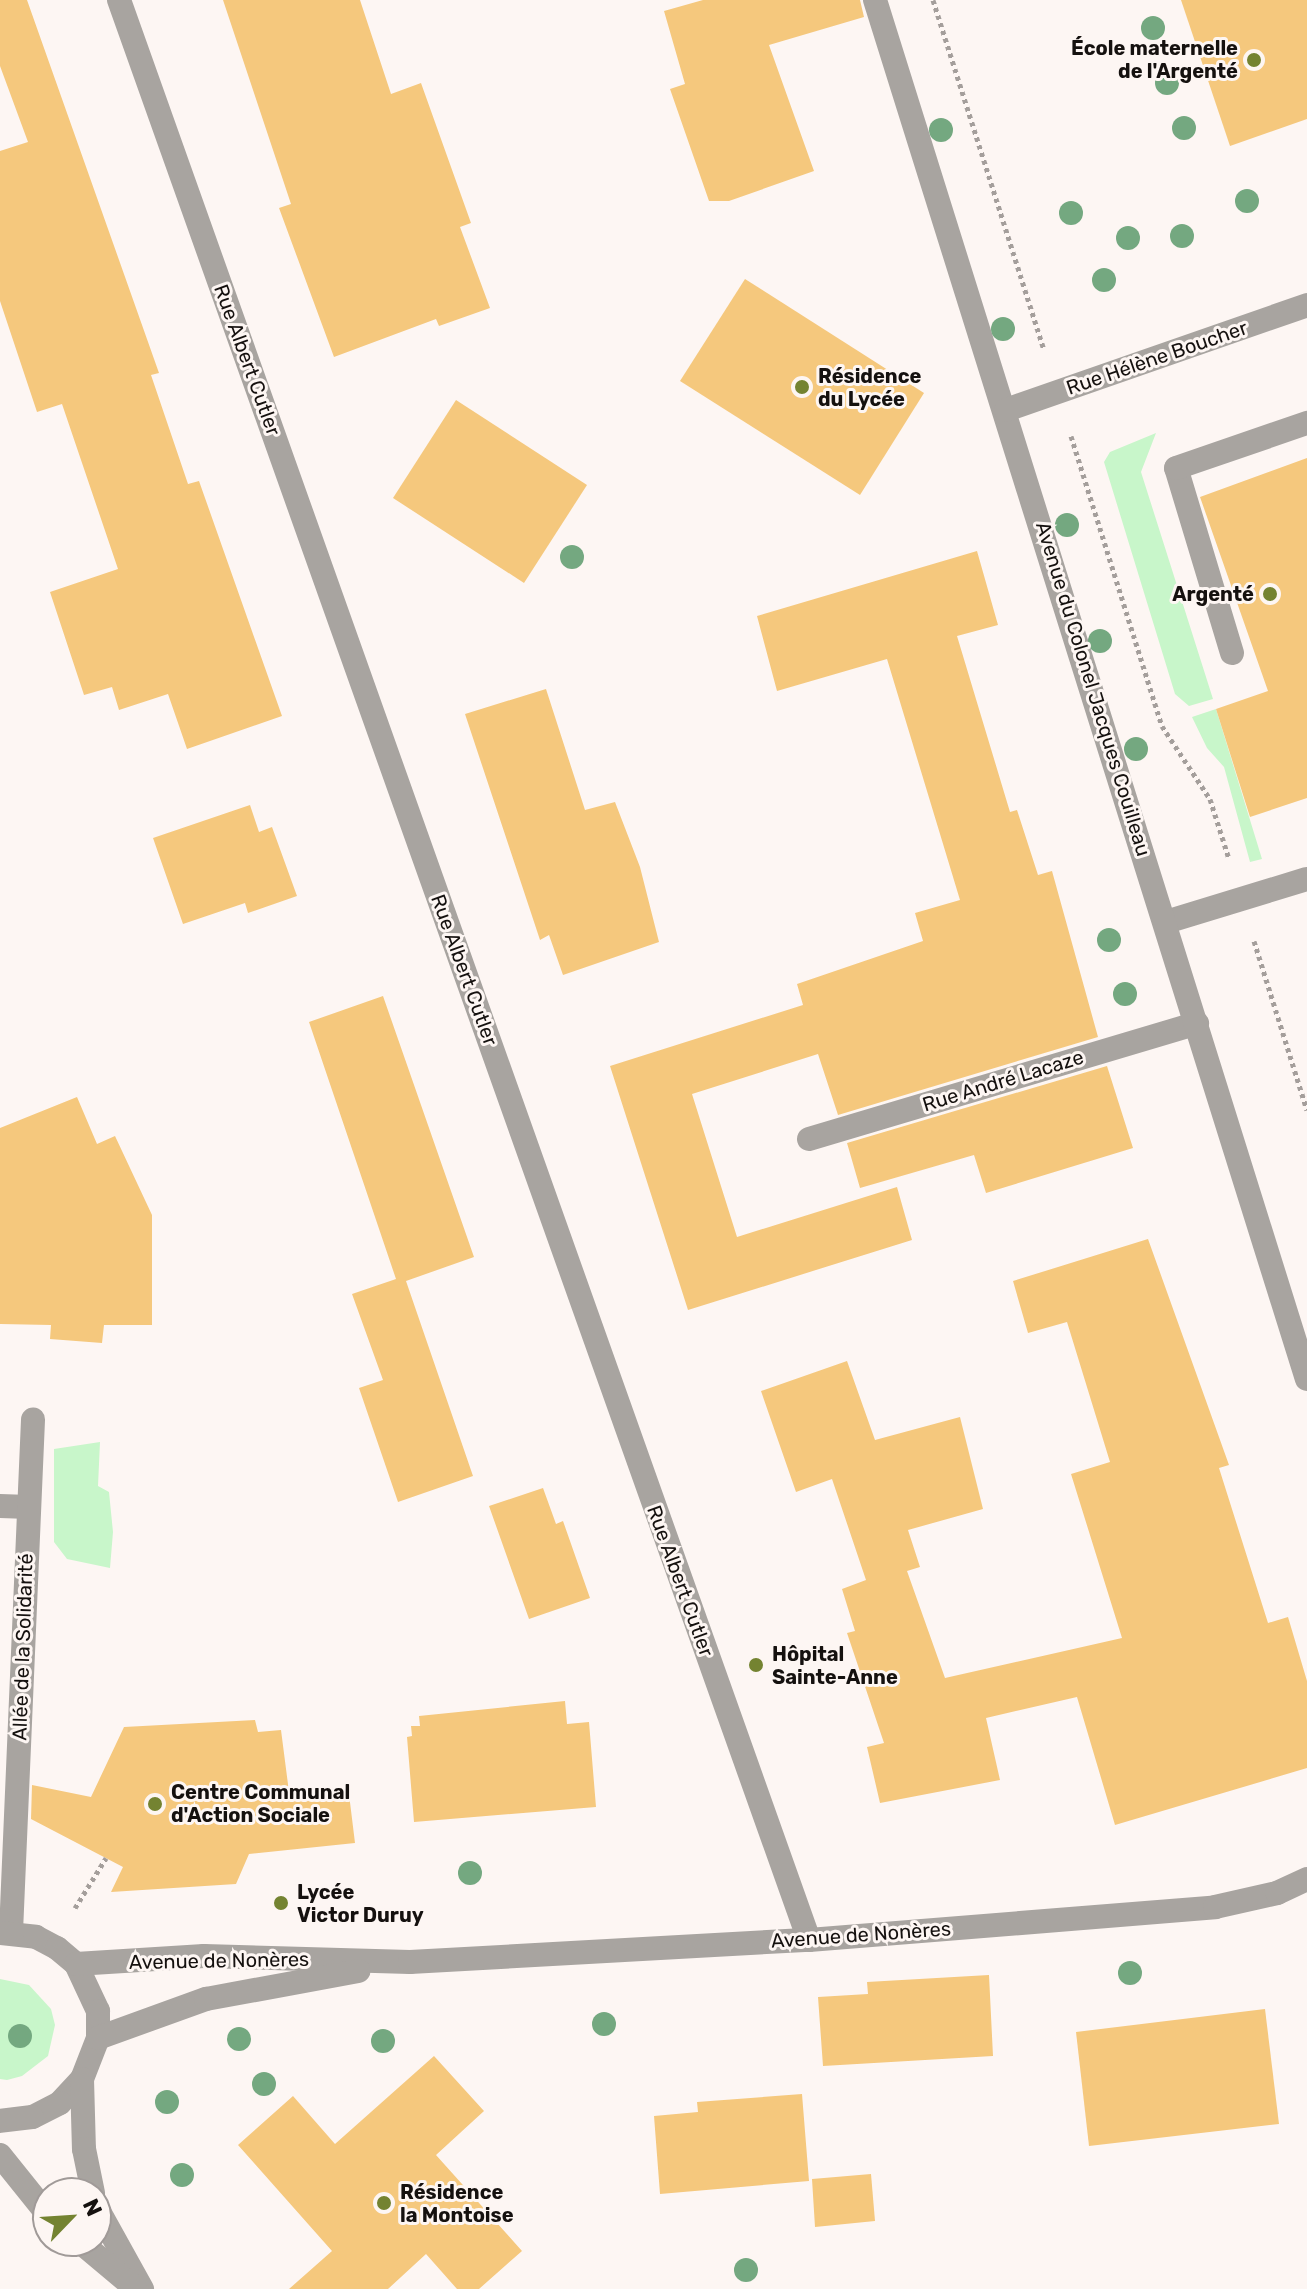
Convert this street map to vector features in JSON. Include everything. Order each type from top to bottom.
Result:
[{"type":"street","name":"Rue Albert Cutler","points":[[119,0],[809,1940]]},
{"type":"street","name":"Avenue du Colonel Jacques Couilleau","points":[[875,0],[1006,410],[1307,1379]]},
{"type":"street","name":"Rue Hélène Boucher","points":[[1006,410],[1307,305]]},
{"type":"street","points":[[1232,653],[1176,468],[1307,423]]},
{"type":"street","points":[[1166,922],[1307,879]]},
{"type":"street","name":"Rue André Lacaze","points":[[809,1139],[1197,1023]]},
{"type":"street","name":"Allée de la Solidarité","points":[[6,1932],[33,1419]]},
{"type":"street","points":[[0,1506],[29,1507]]},
{"type":"street","name":"Avenue de Nonères","points":[[76,1964],[204,1956],[410,1962],[809,1940],[1215,1907],[1277,1893],[1307,1879]]},
{"type":"street","points":[[0,2121],[32,2117],[60,2103],[82,2079],[98,2038],[98,2011],[76,1964],[36,1937],[6,1932]]},
{"type":"street","name":"Avenue de Nonères","points":[[98,2038],[206,1999],[410,1962]]},
{"type":"street","points":[[82,2079],[84,2149],[90,2177]]},
{"type":"street","points":[[0,2155],[32,2195]]},
{"type":"street","points":[[112,2235],[142,2289]]},
{"type":"street","points":[[98,2257],[136,2289]]},
{"type":"path","points":[[933,0],[1162,726],[1210,799],[1307,1110]]},
{"type":"path","points":[[70,1915],[106,1858]]},
{"type":"green space","points":[[1156,433],[1141,472],[1213,699],[1189,706],[1175,694],[1104,462],[1110,452]]},
{"type":"green space","points":[[1216,709],[1262,859],[1250,862],[1224,767],[1207,748],[1192,717]]},
{"type":"green space","points":[[100,1442],[98,1486],[109,1492],[113,1532],[110,1568],[67,1559],[54,1542],[54,1449]]},
{"type":"green space","points":[[0,1979],[29,1985],[51,2009],[55,2025],[48,2056],[22,2076],[7,2080],[0,2079]]},
{"type":"building","points":[[0,0],[27,0],[159,373],[151,375],[188,484],[199,481],[282,716],[187,749],[168,694],[119,710],[112,687],[84,695],[50,592],[118,569],[62,404],[37,412],[0,301],[0,151],[28,142],[0,66]]},
{"type":"building","points":[[223,0],[360,0],[391,94],[421,83],[471,223],[460,227],[490,308],[439,326],[436,319],[334,357],[279,208],[291,204]]},
{"type":"building","points":[[703,0],[860,0],[864,17],[769,45],[814,171],[729,201],[709,201],[670,89],[685,84],[664,11]]},
{"type":"building","name":"École maternelle de l'Argenté","points":[[1181,0],[1307,0],[1307,119],[1230,146]]},
{"type":"building","name":"Résidence du Lycée","points":[[745,279],[924,393],[860,495],[680,381]]},
{"type":"building","points":[[456,400],[587,485],[524,583],[393,498]]},
{"type":"building","name":"Argenté","points":[[1307,458],[1307,798],[1250,817],[1216,709],[1268,691],[1200,497]]},
{"type":"building","points":[[977,551],[998,625],[957,636],[1010,812],[1017,810],[1038,875],[1052,871],[1098,1037],[838,1115],[818,1054],[692,1094],[737,1237],[897,1187],[912,1240],[688,1310],[610,1066],[803,1005],[797,984],[923,941],[915,913],[960,900],[887,659],[777,691],[757,616]]},
{"type":"building","points":[[546,689],[585,810],[615,802],[640,867],[659,942],[563,975],[549,935],[540,940],[465,714]]},
{"type":"building","points":[[250,805],[259,832],[272,827],[297,896],[248,913],[245,903],[183,924],[153,838]]},
{"type":"building","points":[[383,996],[474,1257],[406,1281],[473,1476],[398,1502],[359,1388],[383,1380],[352,1294],[396,1279],[309,1022]]},
{"type":"building","points":[[1107,1066],[1133,1148],[986,1193],[974,1155],[860,1188],[847,1143]]},
{"type":"building","points":[[77,1097],[97,1144],[115,1136],[152,1215],[152,1325],[104,1325],[102,1343],[50,1339],[51,1325],[0,1324],[0,1128]]},
{"type":"building","points":[[1148,1239],[1229,1465],[1219,1468],[1268,1623],[1288,1617],[1307,1681],[1307,1768],[1115,1825],[1077,1697],[986,1718],[1000,1780],[880,1803],[867,1747],[884,1743],[847,1633],[855,1631],[842,1589],[866,1580],[832,1479],[796,1492],[761,1391],[847,1361],[875,1440],[960,1417],[983,1509],[908,1530],[920,1567],[907,1571],[945,1678],[1122,1638],[1071,1474],[1110,1462],[1067,1322],[1028,1333],[1013,1281]]},
{"type":"building","points":[[543,1488],[556,1524],[563,1521],[590,1598],[529,1619],[489,1506]]},
{"type":"building","points":[[565,1701],[567,1724],[589,1722],[596,1807],[414,1822],[407,1737],[412,1736],[411,1726],[420,1726],[419,1716]]},
{"type":"building","name":"Centre Communal d'Action Sociale","points":[[255,1720],[258,1732],[281,1730],[289,1792],[348,1786],[355,1843],[249,1854],[236,1884],[111,1892],[123,1867],[31,1819],[32,1785],[91,1797],[124,1727]]},
{"type":"building","points":[[989,1975],[993,2056],[823,2066],[818,1997],[868,1994],[867,1982]]},
{"type":"building","points":[[1265,2009],[1279,2124],[1089,2146],[1076,2032]]},
{"type":"building","name":"Résidence la Montoise","points":[[434,2056],[484,2111],[436,2155],[522,2251],[479,2289],[457,2289],[426,2254],[388,2289],[289,2289],[332,2251],[238,2145],[293,2096],[335,2144]]},
{"type":"building","points":[[802,2094],[809,2181],[660,2194],[654,2116],[698,2112],[697,2102]]},
{"type":"building","points":[[871,2174],[875,2221],[815,2227],[812,2179]]},
{"type":"place","name":"École maternelle de l'Argenté","points":[[1254,60]]},
{"type":"place","name":"Résidence du Lycée","points":[[802,387]]},
{"type":"place","name":"Argenté","points":[[1270,594]]},
{"type":"place","name":"Hôpital Sainte-Anne","points":[[756,1665]]},
{"type":"place","name":"Centre Communal d'Action Sociale","points":[[155,1804]]},
{"type":"place","name":"Lycée Victor Duruy","points":[[281,1903]]},
{"type":"place","name":"Résidence la Montoise","points":[[384,2203]]}]
